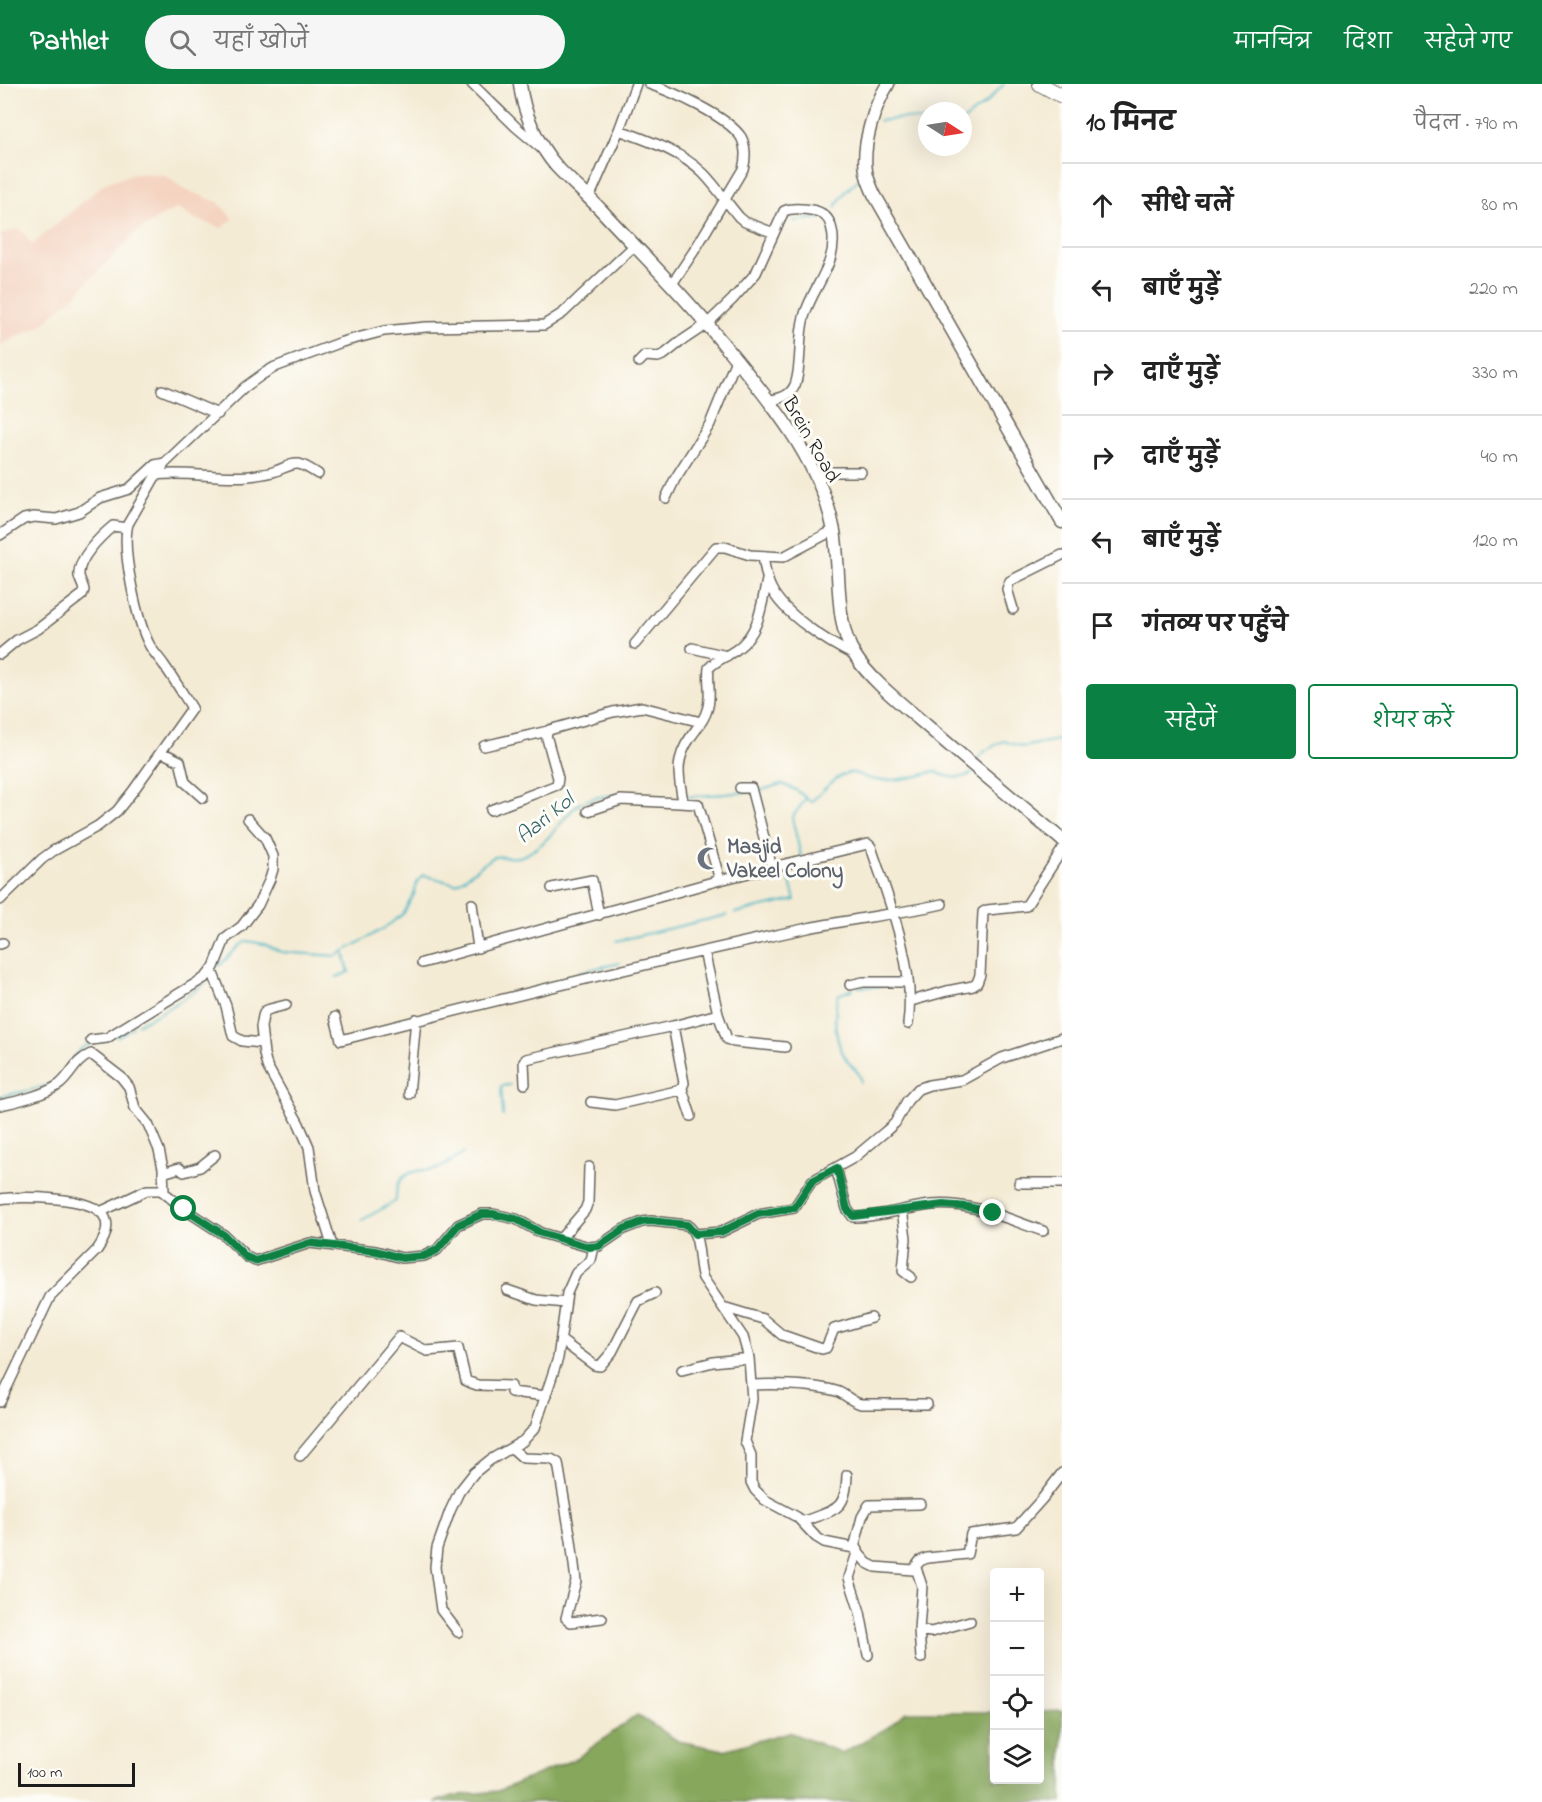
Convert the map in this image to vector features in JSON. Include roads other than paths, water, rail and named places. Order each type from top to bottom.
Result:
[{"type":"main road","points":[[1040,84],[1062,96]]},
{"type":"street","points":[[472,84],[516,127],[547,153]]},
{"type":"street","name":"Brein Road","points":[[520,84],[526,112],[547,153],[561,171],[672,284],[707,324],[793,438],[816,478],[834,530],[844,629],[854,655],[901,703],[1062,840]]},
{"type":"street","points":[[589,198],[620,130],[636,84]]},
{"type":"street","points":[[649,84],[674,93],[720,119],[740,135],[745,149],[745,161],[739,177],[672,284]]},
{"type":"street","points":[[888,84],[879,99],[867,150],[866,171],[874,194],[1062,522]]},
{"type":"street","points":[[620,130],[680,156],[702,172],[745,222],[774,232]]},
{"type":"street","points":[[639,362],[645,356],[662,356],[707,324],[756,273],[781,214],[787,209],[818,211],[831,223],[833,250],[804,317],[800,332],[795,386],[785,396],[768,402]]},
{"type":"street","points":[[0,900],[53,851],[98,826],[117,811],[192,708],[146,638],[130,574],[127,528],[165,463],[262,374],[342,342],[375,332],[426,327],[532,326],[549,323],[563,313],[634,246]]},
{"type":"street","points":[[666,498],[675,479],[710,424],[736,360]]},
{"type":"street","points":[[162,390],[218,414]]},
{"type":"street","points":[[0,536],[24,519],[39,517],[56,519],[79,512],[100,498],[129,489],[155,465],[165,463]]},
{"type":"street","points":[[156,475],[171,473],[249,476],[275,471],[291,463],[303,465],[318,474]]},
{"type":"street","points":[[816,478],[834,472],[861,472]]},
{"type":"street","points":[[0,654],[82,595],[84,590],[79,573],[89,551],[113,526],[127,528]]},
{"type":"street","points":[[635,644],[713,549],[725,547],[740,553],[783,558],[834,530]]},
{"type":"street","points":[[1013,609],[1007,589],[1010,581],[1062,555]]},
{"type":"street","points":[[763,557],[767,580],[772,591],[791,612],[817,634],[854,655]]},
{"type":"street","points":[[682,799],[679,759],[710,703],[709,668],[748,640],[754,631],[767,580]]},
{"type":"street","points":[[692,648],[727,656]]},
{"type":"street","points":[[484,746],[548,731],[612,712],[642,707],[701,722]]},
{"type":"street","points":[[491,810],[557,785],[558,778],[547,738],[548,731]]},
{"type":"street","points":[[161,752],[180,761],[185,782],[203,798]]},
{"type":"street","points":[[740,788],[753,793],[772,868]]},
{"type":"street","points":[[588,811],[621,800],[682,799],[696,803],[700,806],[720,880]]},
{"type":"street","points":[[248,819],[268,843],[273,856],[273,869],[258,905],[242,926],[222,943],[213,974],[226,1006],[233,1036],[242,1041],[262,1043]]},
{"type":"street","points":[[422,963],[720,880],[868,844],[871,847],[900,939],[911,1001],[908,1024]]},
{"type":"street","points":[[911,1001],[973,986],[977,983],[980,975],[983,912],[1026,906],[1062,850]]},
{"type":"street","points":[[552,888],[592,880],[599,915]]},
{"type":"street","points":[[472,904],[478,948]]},
{"type":"street","points":[[335,1017],[341,1040],[416,1019],[704,951],[812,927],[893,915],[942,904]]},
{"type":"street","points":[[704,951],[724,1036],[730,1041],[785,1047]]},
{"type":"street","points":[[92,1040],[107,1038],[213,974]]},
{"type":"street","points":[[850,985],[863,982],[908,982]]},
{"type":"street","points":[[286,1005],[265,1011],[261,1020],[262,1043],[267,1066],[309,1147],[317,1198],[332,1245]]},
{"type":"street","points":[[525,1084],[525,1059],[718,1014]]},
{"type":"street","points":[[409,1094],[416,1019]]},
{"type":"street","points":[[673,1026],[684,1083],[682,1089],[691,1116]]},
{"type":"street","points":[[695,1234],[721,1232],[758,1214],[791,1209],[798,1204],[805,1188],[812,1181],[855,1157],[886,1131],[910,1096],[918,1089],[962,1080],[1002,1058],[1062,1038]]},
{"type":"street","points":[[0,1105],[57,1086],[80,1059],[91,1054],[126,1082],[135,1108],[152,1132],[162,1159],[164,1192]]},
{"type":"street","points":[[591,1102],[615,1105],[682,1089]]},
{"type":"street","points":[[163,1173],[179,1168],[184,1172],[196,1168],[215,1155]]},
{"type":"street","points":[[561,1238],[585,1210],[588,1202],[589,1167]]},
{"type":"street","points":[[837,1168],[847,1209],[851,1215],[857,1217],[931,1205],[968,1207],[1043,1231]]},
{"type":"street","points":[[1019,1183],[1062,1184]]},
{"type":"street","points":[[100,1212],[147,1190],[158,1189],[224,1235],[251,1260],[261,1260],[302,1244],[332,1245],[376,1251],[402,1258],[424,1256],[437,1250],[458,1225],[482,1214],[516,1219],[541,1233],[594,1247],[624,1229],[642,1222],[687,1225],[695,1234],[699,1269],[742,1337],[749,1358],[752,1409],[745,1441],[752,1460],[750,1476],[752,1486],[765,1500],[802,1522],[820,1540],[856,1549],[867,1563],[875,1567],[911,1570],[927,1558],[967,1554],[970,1534],[1016,1528],[1062,1473]]},
{"type":"street","points":[[0,1199],[56,1198],[71,1201],[100,1212],[104,1215],[107,1226],[102,1242],[84,1264],[50,1297],[0,1402]]},
{"type":"street","points":[[902,1210],[906,1238],[903,1271],[911,1277]]},
{"type":"street","points":[[458,1632],[441,1610],[435,1567],[437,1548],[450,1511],[468,1479],[485,1464],[513,1449],[536,1428],[562,1341],[565,1303],[576,1273],[591,1260],[594,1247]]},
{"type":"street","points":[[507,1290],[536,1300],[565,1303]]},
{"type":"street","points":[[562,1341],[594,1365],[600,1366],[612,1352],[638,1301],[655,1293]]},
{"type":"street","points":[[723,1307],[763,1319],[782,1335],[822,1349],[826,1348],[834,1329],[872,1318]]},
{"type":"street","points":[[300,1456],[399,1337],[427,1351],[458,1348],[466,1382],[477,1385],[511,1386],[511,1392],[546,1396]]},
{"type":"street","points":[[682,1370],[713,1362],[749,1358]]},
{"type":"street","points":[[751,1385],[793,1385],[838,1392],[858,1404],[927,1404]]},
{"type":"street","points":[[513,1449],[527,1459],[551,1459],[558,1463],[575,1575],[575,1586],[567,1620],[571,1622],[602,1618]]},
{"type":"street","points":[[802,1522],[833,1511],[842,1504],[847,1475]]},
{"type":"street","points":[[868,1655],[862,1617],[849,1578],[865,1511],[869,1505],[920,1504]]},
{"type":"street","points":[[916,1568],[922,1586],[919,1630],[921,1658]]},
{"type":"street","points":[[919,1630],[936,1631],[970,1621]]},
{"type":"waterway","points":[[972,114],[1004,84]]},
{"type":"waterway","points":[[879,121],[904,118],[918,120]]},
{"type":"waterway","points":[[835,207],[846,191],[862,176]]},
{"type":"waterway","points":[[794,221],[821,218]]},
{"type":"waterway","name":"Aari Kol","points":[[975,762],[985,751],[1003,741],[1023,747],[1062,739]]},
{"type":"waterway","name":"Aari Kol","points":[[755,792],[782,784],[796,790],[811,802],[833,782],[848,773],[856,773],[876,780],[893,780],[934,771],[953,777],[963,777],[972,773]]},
{"type":"waterway","name":"Aari Kol","points":[[686,797],[749,792]]},
{"type":"waterway","name":"Aari Kol","points":[[219,966],[247,941],[264,944],[281,952],[336,956],[386,927],[403,914],[414,894],[417,882],[423,875],[456,884],[494,857],[522,856],[544,842],[573,809],[591,799],[615,795],[662,798]]},
{"type":"waterway","points":[[801,856],[792,817],[806,799]]},
{"type":"waterway","points":[[735,913],[795,900],[786,867]]},
{"type":"waterway","points":[[616,941],[727,915]]},
{"type":"waterway","points":[[337,977],[349,972],[344,953]]},
{"type":"waterway","points":[[579,972],[620,963]]},
{"type":"waterway","name":"Aari Kol","points":[[137,1024],[173,1005],[206,982]]},
{"type":"waterway","points":[[858,987],[885,986]]},
{"type":"waterway","points":[[853,989],[838,995],[836,1030],[840,1047],[849,1063],[859,1074],[861,1082]]},
{"type":"waterway","name":"Aari Kol","points":[[117,1037],[133,1027]]},
{"type":"waterway","name":"Aari Kol","points":[[0,1097],[36,1089],[56,1081],[75,1055],[91,1044]]},
{"type":"waterway","points":[[503,1116],[501,1086],[510,1085]]},
{"type":"waterway","points":[[362,1220],[396,1201],[397,1188],[406,1175],[417,1171],[438,1169],[464,1153]]},
{"type":"place","name":"Masjid Vakeel Colony","points":[[709,858]]}]
